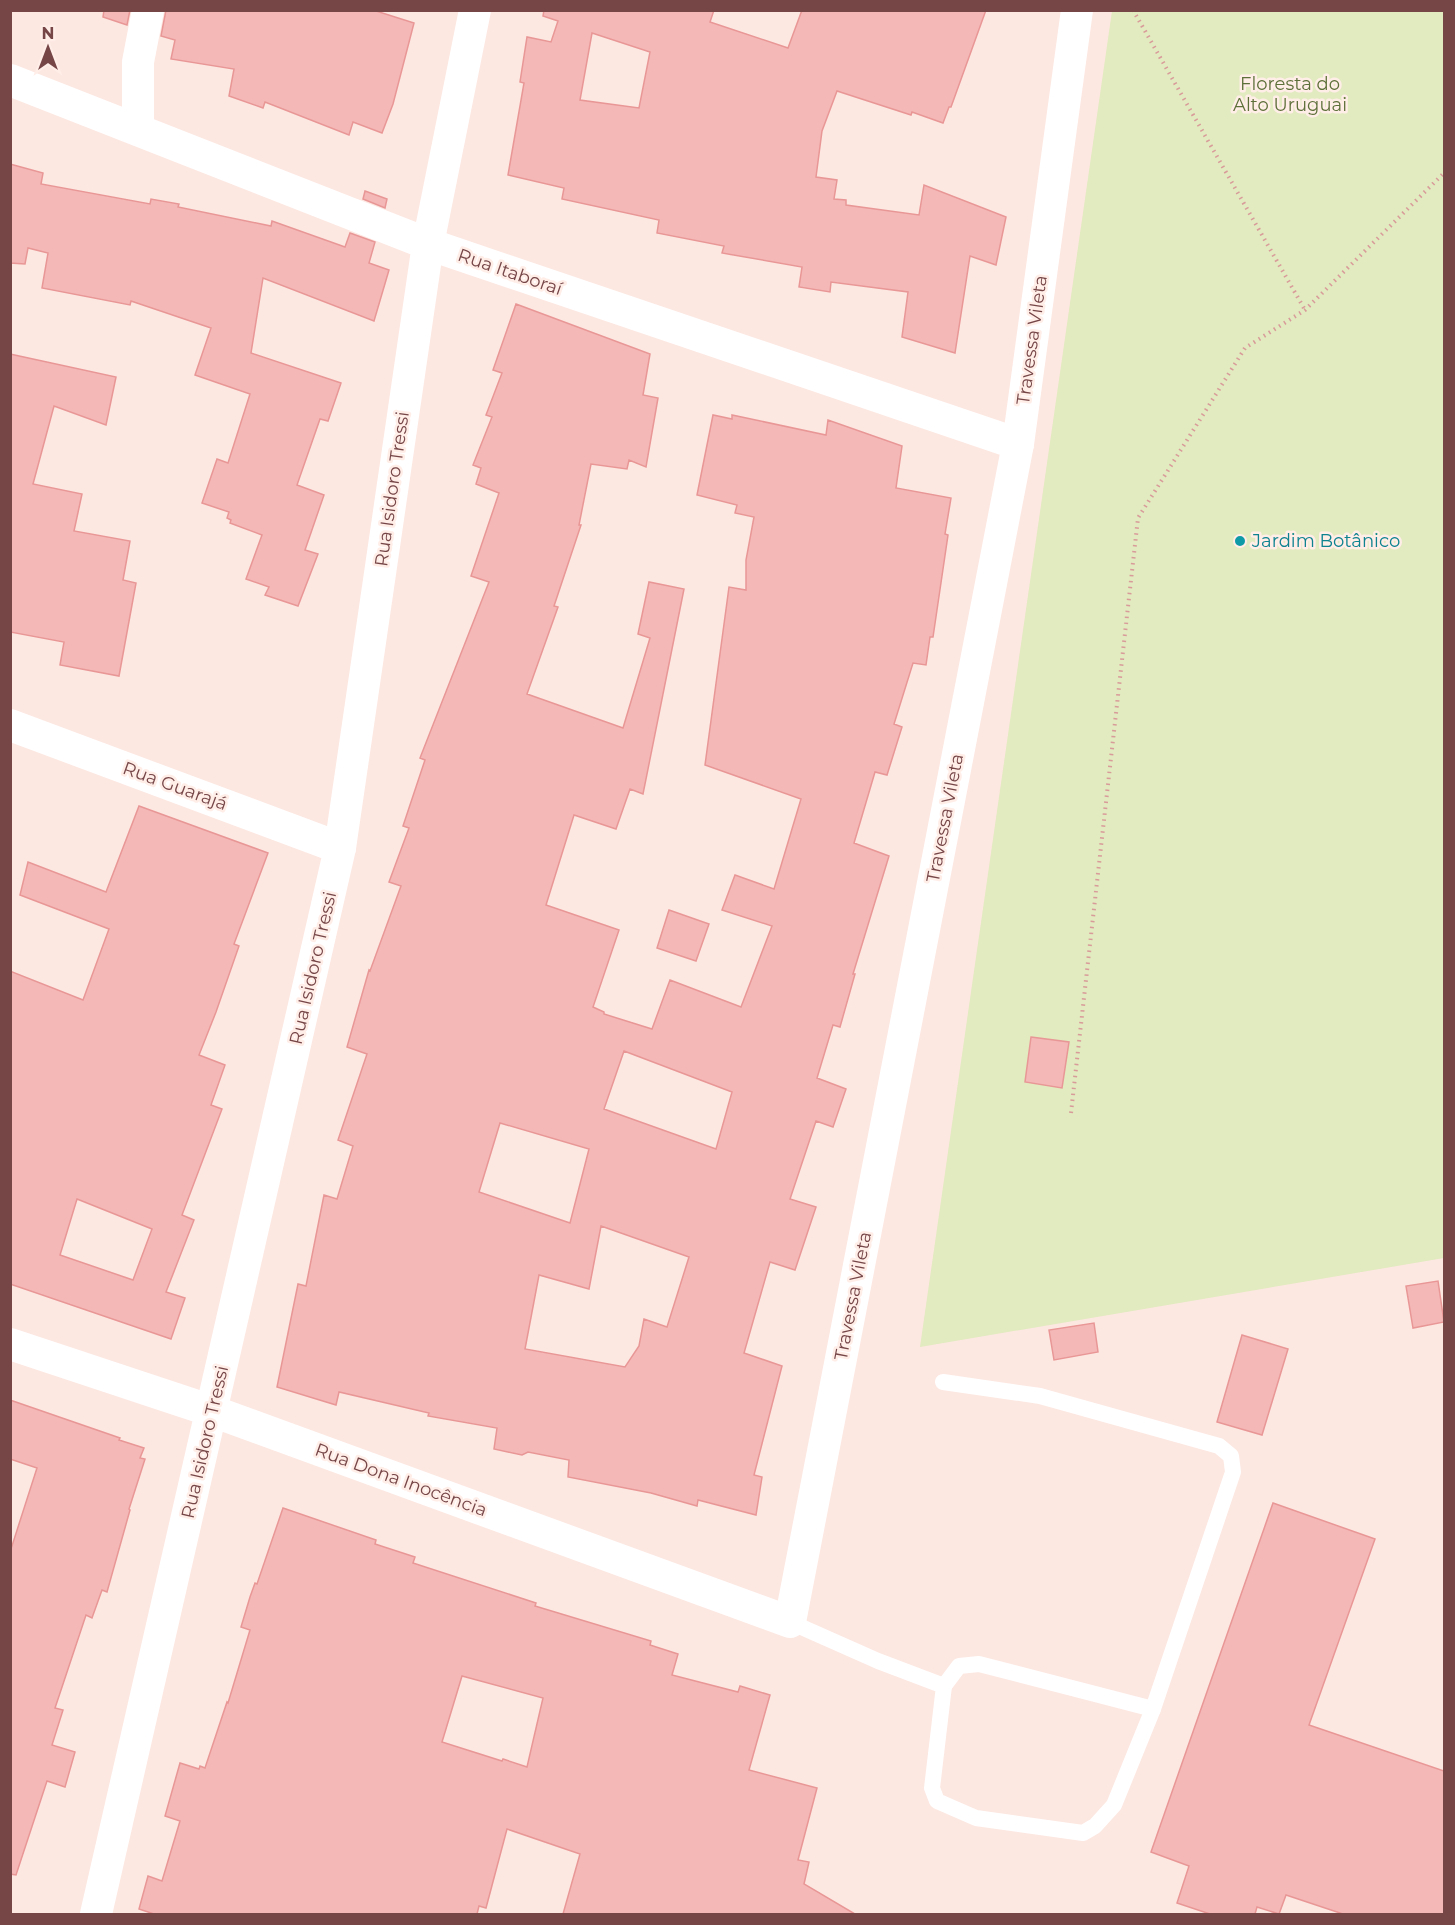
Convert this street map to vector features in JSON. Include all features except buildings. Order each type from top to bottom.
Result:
[{"type":"street","points":[[138,130],[138,62],[148,10]]},
{"type":"street","name":"Rua Isidoro Tressi","points":[[96,1914],[340,848],[428,244],[475,10]]},
{"type":"street","name":"Travessa Vileta","points":[[790,1622],[1018,444],[1077,10]]},
{"type":"street","name":"Rua Itaboraí","points":[[10,80],[428,244],[1018,444]]},
{"type":"street","name":"Rua Guarajá","points":[[10,725],[340,848]]},
{"type":"street","name":"Rua Dona Inocência","points":[[10,1344],[212,1411],[790,1622]]},
{"type":"lane","points":[[943,1382],[1040,1396],[1219,1446],[1231,1456],[1233,1472],[1153,1709],[1114,1804],[1095,1826],[1083,1833],[976,1818],[937,1801],[932,1788],[944,1686],[959,1666],[979,1664],[1153,1709]]},
{"type":"lane","points":[[790,1622],[878,1661],[944,1686]]},
{"type":"path","points":[[1133,10],[1305,310]]},
{"type":"path","points":[[1071,1113],[1138,518],[1245,348],[1305,310],[1444,172]]},
{"type":"green space","name":"Jardim Botânico","points":[[1112,11],[1444,11],[1444,1258],[920,1347]]},
{"type":"place","name":"Jardim Botânico","points":[[1240,541]]},
{"type":"park label","name":"Floresta do Alto Uruguai","points":[[1290,94]]}]
